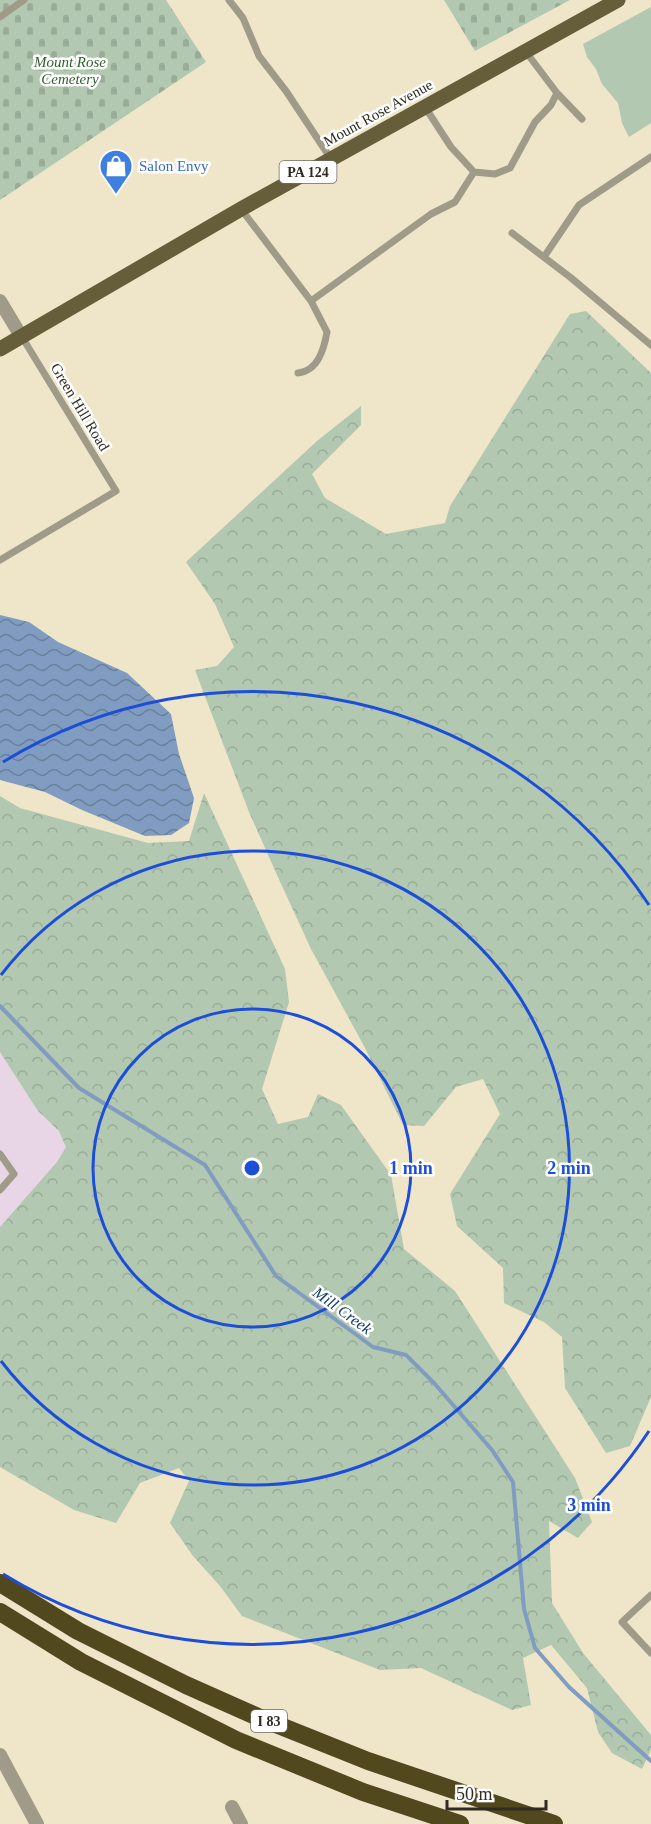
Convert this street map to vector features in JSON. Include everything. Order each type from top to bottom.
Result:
[{"type":"highway","name":"I 83","points":[[0,1583],[78,1631],[227,1703],[368,1761],[554,1824]]},
{"type":"highway","name":"I 83","points":[[0,1612],[81,1662],[236,1740],[363,1792],[460,1824]]},
{"type":"main road","name":"Mount Rose Avenue","points":[[0,349],[241,209],[618,0]]},
{"type":"street","points":[[0,301],[21,336]]},
{"type":"street","points":[[0,1755],[37,1824]]},
{"type":"street","points":[[232,1807],[241,1824]]},
{"type":"lane","points":[[0,17],[24,0]]},
{"type":"lane","points":[[229,0],[243,18],[259,56],[298,108],[331,159]]},
{"type":"lane","points":[[526,51],[557,93],[582,118]]},
{"type":"lane","points":[[425,107],[451,147],[474,172],[495,174],[510,168],[535,123],[551,105],[557,93]]},
{"type":"lane","points":[[544,257],[579,205],[651,157]]},
{"type":"lane","points":[[311,301],[431,214],[455,201],[474,172]]},
{"type":"lane","points":[[241,209],[311,301],[327,332],[320,358],[310,369],[298,373]]},
{"type":"lane","points":[[512,233],[651,345]]},
{"type":"lane","name":"Green Hill Road","points":[[0,560],[116,491],[21,336]]},
{"type":"lane","points":[[0,1155],[14,1174],[0,1190]]},
{"type":"lane","points":[[651,1595],[622,1622],[651,1653]]},
{"type":"shaded area","points":[[0,1030],[123,1115],[0,1245]]},
{"type":"green space","name":"Mount Rose Cemetery","points":[[0,0],[166,0],[206,62],[0,200]]},
{"type":"green space","points":[[444,0],[570,0],[475,51]]},
{"type":"green space","points":[[651,7],[651,123],[629,137],[622,123],[618,103],[602,84],[596,69],[587,57],[583,44]]},
{"type":"green space","points":[[586,311],[651,373],[651,1397],[630,1446],[606,1453],[565,1388],[562,1337],[544,1322],[504,1303],[503,1268],[457,1226],[450,1194],[500,1114],[483,1079],[456,1087],[424,1126],[403,1125],[364,1046],[311,949],[249,812],[195,670],[217,666],[234,647],[215,604],[186,562],[317,441],[361,406],[361,425],[312,474],[325,498],[386,534],[445,523],[450,506],[570,314]]},
{"type":"green space","points":[[204,793],[285,969],[289,1002],[262,1089],[278,1124],[308,1117],[318,1094],[341,1105],[391,1175],[404,1249],[455,1291],[575,1478],[592,1522],[578,1538],[549,1521],[552,1603],[583,1653],[651,1735],[651,1750],[642,1769],[612,1753],[598,1732],[587,1688],[551,1645],[523,1658],[531,1705],[512,1710],[421,1668],[380,1670],[242,1616],[220,1586],[193,1556],[170,1523],[189,1481],[179,1468],[140,1483],[116,1523],[74,1510],[0,1467],[0,1227],[57,1162],[66,1147],[59,1131],[38,1111],[0,1052],[0,796],[20,808],[148,843],[189,841]]},
{"type":"water","points":[[0,615],[29,622],[58,642],[127,673],[171,714],[179,754],[194,798],[189,823],[171,835],[145,836],[45,792],[0,780]]},
{"type":"waterway","name":"Mill Creek","points":[[0,1006],[79,1088],[205,1165],[276,1276],[373,1347],[406,1355],[434,1383],[492,1450],[513,1482],[524,1609],[535,1648],[569,1687],[651,1761]]},
{"type":"place","name":"Salon Envy","points":[[116,195]]}]
